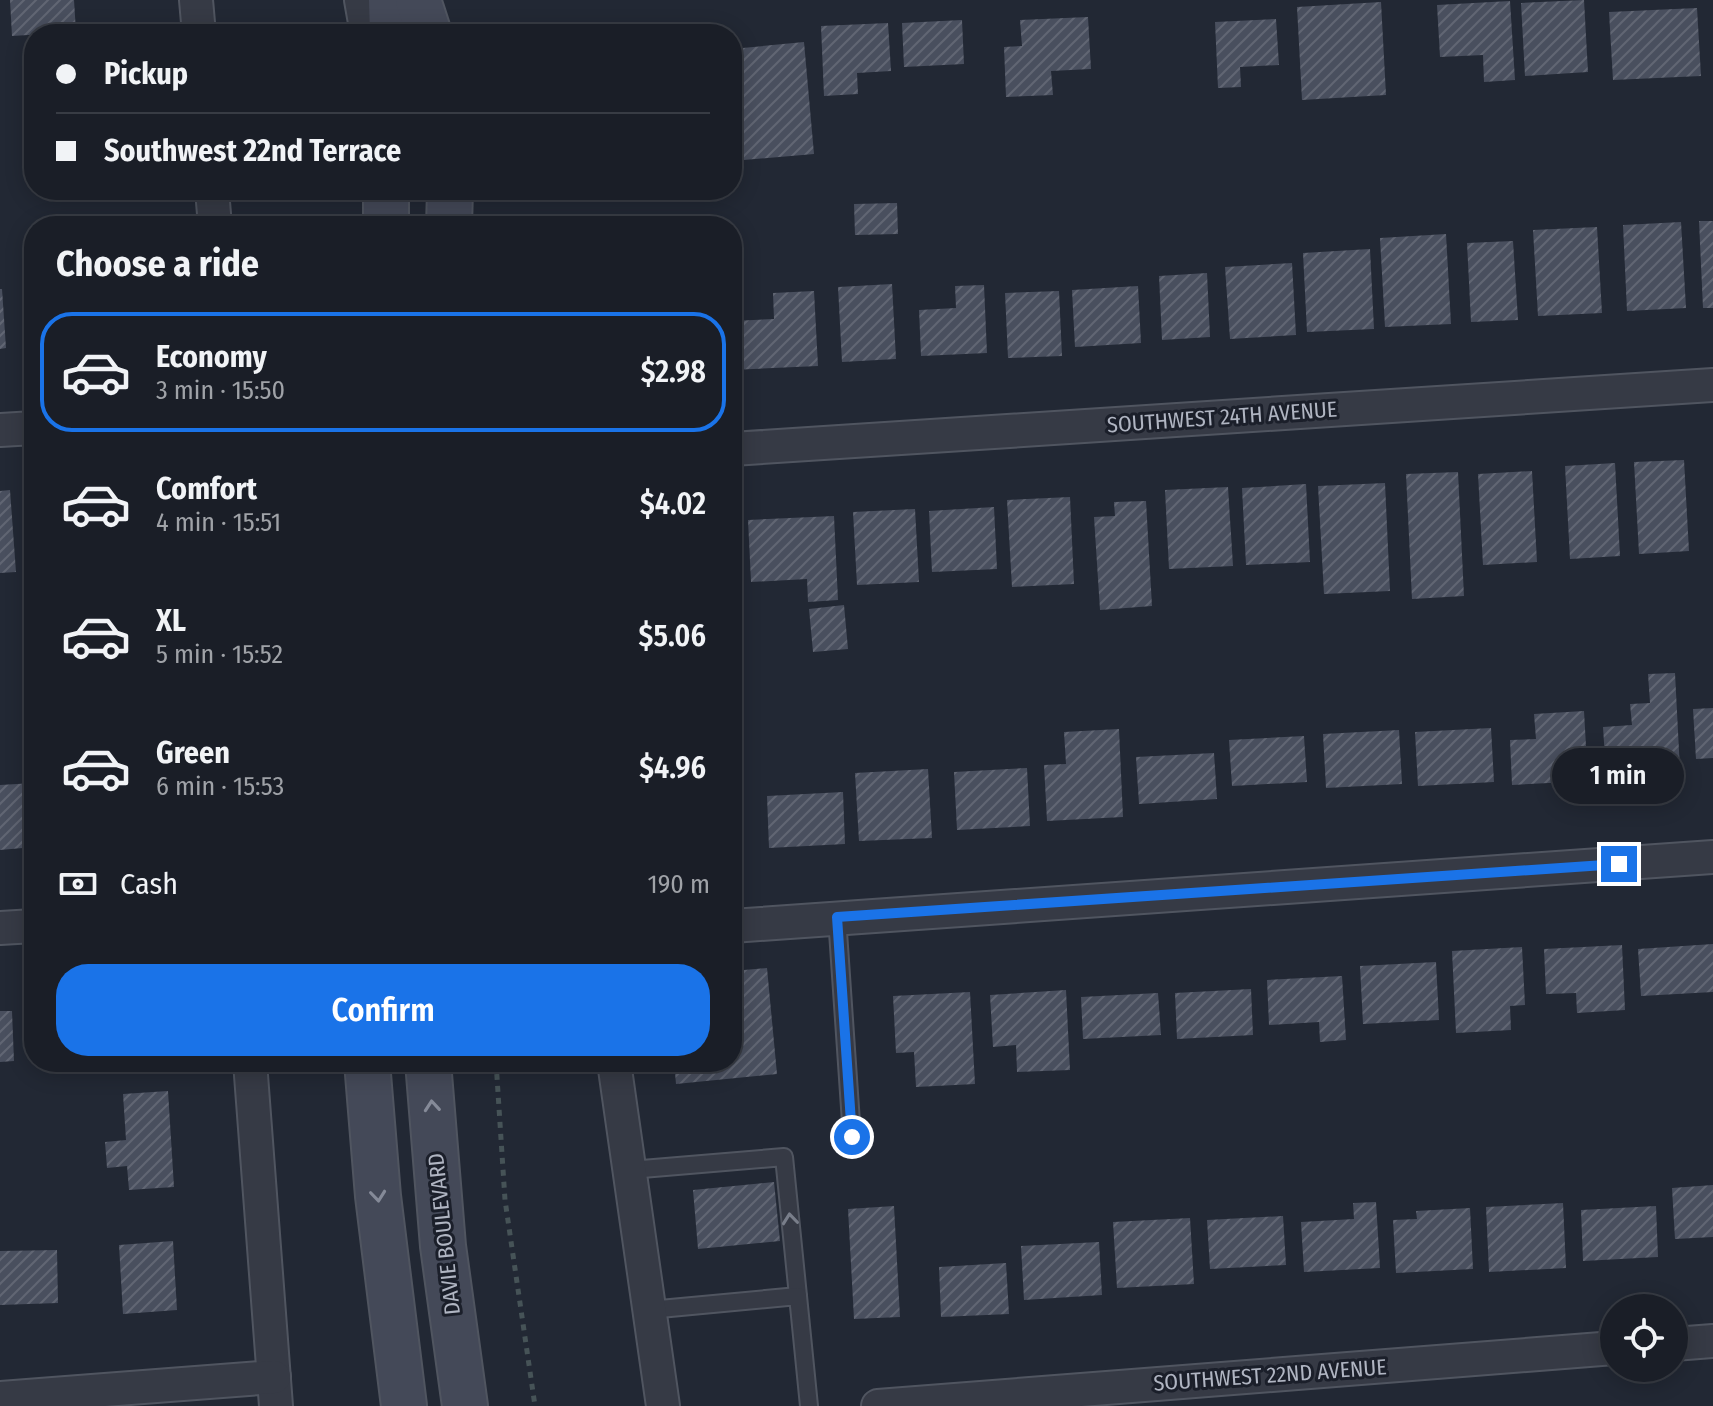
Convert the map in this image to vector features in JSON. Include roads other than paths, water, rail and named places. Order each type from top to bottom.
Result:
[{"type":"main road","points":[[391,0],[392,24]]},
{"type":"main road","points":[[418,0],[426,24]]},
{"type":"main road","points":[[449,0],[449,24]]},
{"type":"main road","points":[[368,1072],[381,1226],[404,1406]]},
{"type":"main road","name":"DAVIE BOULEVARD","points":[[429,1072],[443,1246],[465,1406]]},
{"type":"street","points":[[196,0],[198,24]]},
{"type":"street","points":[[361,0],[365,24]]},
{"type":"street","name":"SOUTHWEST 24TH AVENUE","points":[[742,448],[1713,385]]},
{"type":"street","points":[[0,430],[24,429]]},
{"type":"street","points":[[742,925],[1713,857]]},
{"type":"street","points":[[0,928],[24,927]]},
{"type":"street","points":[[0,1398],[275,1392],[251,1072]]},
{"type":"street","points":[[615,1072],[663,1406]]},
{"type":"street","points":[[1688,1343],[1713,1341]]},
{"type":"street","name":"SOUTHWEST 22ND AVENUE","points":[[878,1406],[1600,1349]]},
{"type":"lane","points":[[837,917],[852,1137]]},
{"type":"lane","points":[[630,1170],[784,1157],[809,1406]]},
{"type":"lane","points":[[649,1310],[798,1296]]}]
